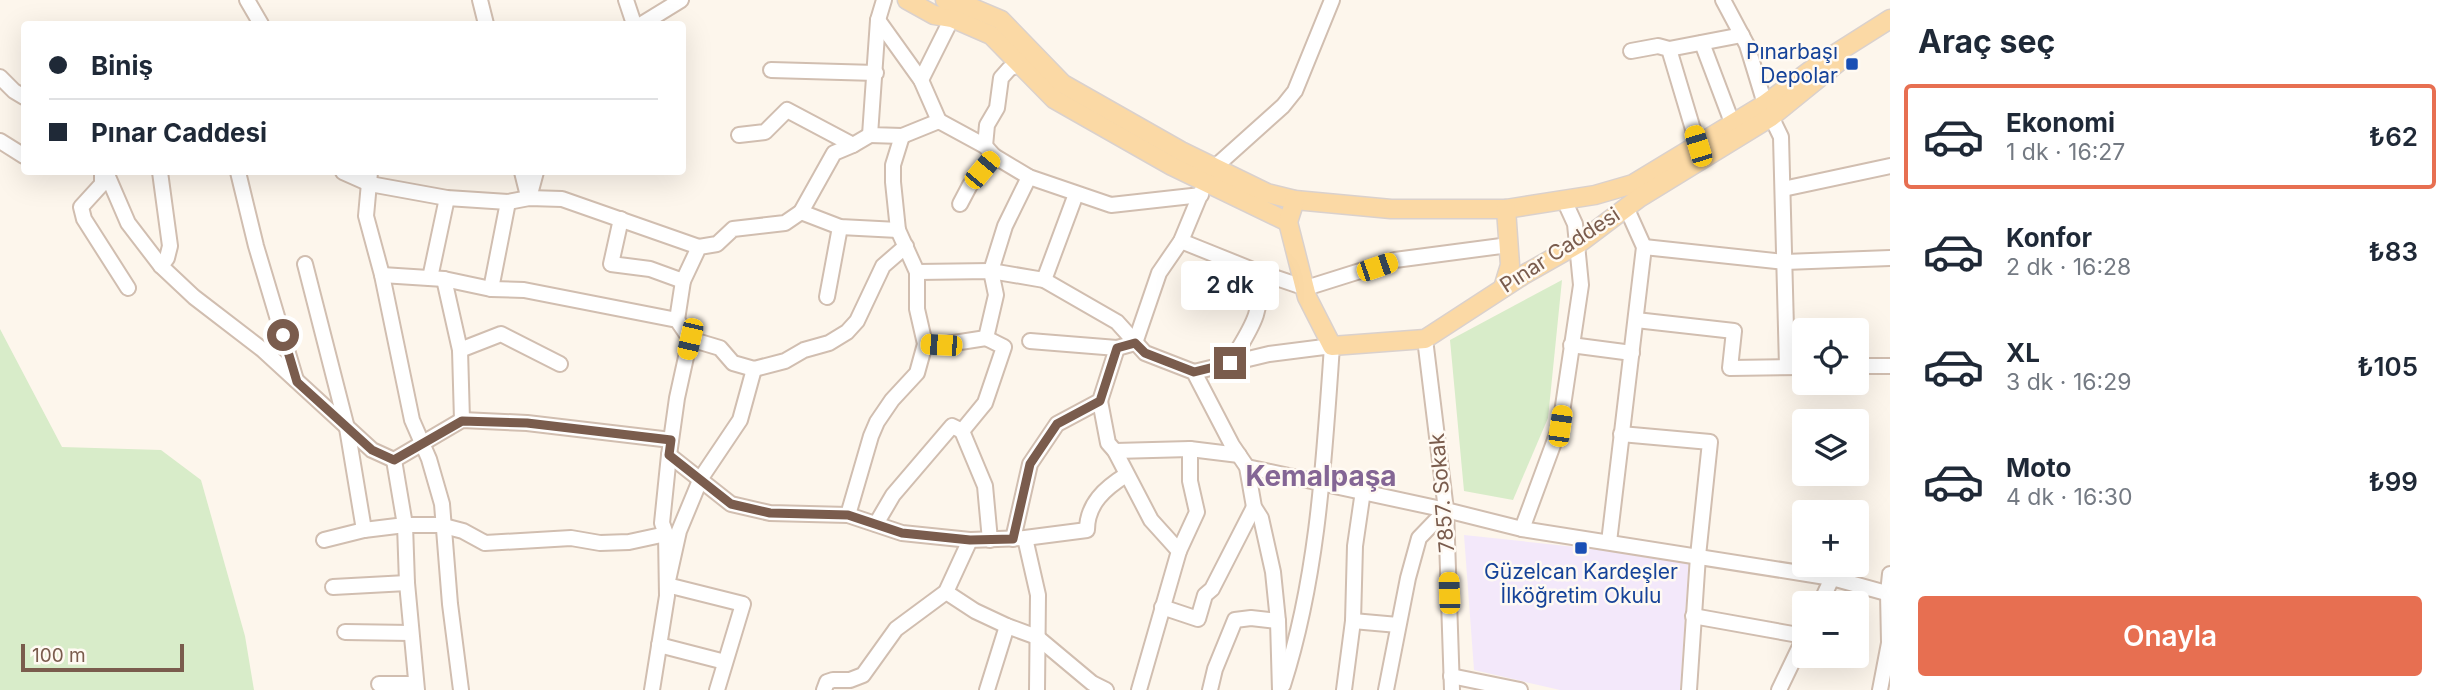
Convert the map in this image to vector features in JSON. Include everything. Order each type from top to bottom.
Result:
[{"type":"main road","points":[[906,0],[934,15],[952,18],[991,35],[1054,99],[1172,166],[1288,222]]},
{"type":"main road","points":[[944,0],[961,3],[1001,20],[1063,84],[1181,151],[1207,181],[1295,200],[1391,209],[1514,207],[1595,195],[1633,196]]},
{"type":"main road","name":"Pınar Caddesi","points":[[1633,196],[1768,110],[1819,64],[1886,21]]},
{"type":"main road","name":"Pınar Caddesi","points":[[1332,346],[1425,339],[1525,274],[1578,244],[1633,196],[1698,146],[1732,125],[1768,110]]},
{"type":"main road","points":[[1295,200],[1288,222],[1307,297],[1332,346]]},
{"type":"main road","points":[[1503,288],[1510,265],[1509,245],[1514,207]]},
{"type":"main road","points":[[1514,207],[1517,240],[1525,274]]},
{"type":"street","points":[[247,0],[259,21]]},
{"type":"street","points":[[480,0],[485,21]]},
{"type":"street","points":[[626,0],[633,21]]},
{"type":"street","points":[[647,21],[681,0]]},
{"type":"street","points":[[870,135],[878,20],[884,0]]},
{"type":"street","points":[[1135,343],[1159,273],[1181,241],[1207,181],[1295,91],[1332,0]]},
{"type":"street","points":[[1723,0],[1742,35],[1768,110],[1782,137],[1787,367]]},
{"type":"street","points":[[921,80],[952,18]]},
{"type":"street","points":[[878,20],[921,80],[939,121],[1029,177],[1111,205],[1207,181]]},
{"type":"street","points":[[1631,51],[1658,46],[1669,49],[1742,35]]},
{"type":"street","points":[[1702,43],[1732,125]]},
{"type":"street","points":[[1669,49],[1698,146]]},
{"type":"street","points":[[960,204],[990,151],[988,124],[997,108],[1002,78],[1009,69],[1020,64]]},
{"type":"street","points":[[771,70],[876,73]]},
{"type":"street","points":[[0,77],[21,95]]},
{"type":"street","points":[[739,135],[765,132],[787,110],[853,145]]},
{"type":"street","points":[[461,690],[450,604],[442,504],[429,459],[412,420],[382,275],[366,216],[370,178],[447,198],[508,202],[529,198],[562,199],[699,247],[717,244],[733,229],[785,223],[801,212],[834,153],[870,135],[902,136],[939,121]]},
{"type":"street","points":[[848,515],[877,422],[892,400],[917,373],[925,344],[917,309],[917,272],[898,230],[893,165],[902,136]]},
{"type":"street","points":[[0,141],[21,154]]},
{"type":"street","points":[[1783,189],[1890,166]]},
{"type":"street","points":[[104,175],[102,184],[81,207],[84,219],[128,288]]},
{"type":"street","points":[[105,175],[128,223],[161,266],[194,297],[263,350],[372,450],[394,460]]},
{"type":"street","points":[[160,175],[170,246],[167,258],[161,266]]},
{"type":"street","points":[[239,175],[256,246],[297,382]]},
{"type":"street","points":[[523,175],[529,198]]},
{"type":"street","points":[[529,198],[535,175]]},
{"type":"street","points":[[986,338],[996,295],[991,271],[1005,226],[1029,177]]},
{"type":"street","points":[[1044,280],[1076,194]]},
{"type":"street","points":[[1609,542],[1644,247],[1633,196]]},
{"type":"street","points":[[447,198],[437,278],[460,350],[462,421]]},
{"type":"street","points":[[1522,530],[1560,426],[1581,285],[1578,244],[1570,211],[1564,200]]},
{"type":"street","points":[[491,289],[508,202]]},
{"type":"street","points":[[801,212],[840,227],[898,230]]},
{"type":"street","points":[[621,219],[611,264],[650,269],[683,281]]},
{"type":"street","points":[[827,297],[840,227]]},
{"type":"street","points":[[1181,241],[1306,288],[1395,260],[1509,245]]},
{"type":"street","points":[[699,247],[683,281],[677,320],[690,339],[720,348],[733,363],[754,369],[785,361],[804,350],[829,343],[847,332],[857,321],[883,266],[906,246]]},
{"type":"street","points":[[1644,247],[1785,262],[1890,258]]},
{"type":"street","points":[[305,264],[347,428],[364,530]]},
{"type":"street","points":[[917,272],[991,271],[1044,280],[1117,322],[1145,353],[1194,372],[1243,461],[1254,507],[1261,518],[1270,559],[1278,621],[1280,690]]},
{"type":"street","points":[[1230,363],[1256,318],[1261,292],[1259,272]]},
{"type":"street","points":[[382,275],[437,278],[491,289],[524,290],[677,320]]},
{"type":"street","points":[[1636,320],[1734,331],[1730,368],[1792,367]]},
{"type":"street","points":[[460,350],[501,334],[560,364]]},
{"type":"street","points":[[925,344],[941,345],[986,338],[1004,347],[985,403],[962,431]]},
{"type":"street","points":[[652,690],[667,596],[666,534],[662,523],[670,448],[677,398],[690,339]]},
{"type":"street","name":"7857. Sokak","points":[[1425,339],[1446,510],[1451,683]]},
{"type":"street","points":[[1030,341],[1117,348],[1135,343]]},
{"type":"street","points":[[1570,345],[1632,353]]},
{"type":"street","points":[[1280,690],[1297,642],[1307,591],[1322,482],[1332,346]]},
{"type":"street","name":"Pınar Caddesi","points":[[1194,372],[1269,354],[1332,346]]},
{"type":"street","points":[[1117,348],[1100,401],[1108,443],[1115,451],[1151,520],[1179,551]]},
{"type":"street","points":[[1869,366],[1890,366]]},
{"type":"street","points":[[667,585],[680,531],[701,478],[740,420],[754,369]]},
{"type":"street","points":[[1037,690],[1038,596],[1019,539],[1030,464],[1057,424],[1100,401]]},
{"type":"street","points":[[394,460],[462,421],[527,423],[670,448],[731,504],[770,513],[848,515],[902,533],[970,540],[1019,539],[1087,530],[1087,519],[1093,505],[1108,486],[1126,475]]},
{"type":"street","points":[[876,524],[893,495],[952,426],[962,431],[985,486],[990,540]]},
{"type":"street","points":[[1621,434],[1710,442],[1698,556],[1689,690]]},
{"type":"street","points":[[1115,451],[1190,449],[1522,530],[1832,578],[1889,594]]},
{"type":"street","points":[[1139,690],[1179,551],[1197,512],[1190,481],[1190,449]]},
{"type":"street","points":[[379,684],[417,687],[407,583],[405,525],[394,460]]},
{"type":"street","points":[[1344,690],[1353,621],[1355,546],[1363,491]]},
{"type":"street","points":[[1162,607],[1198,619],[1205,595],[1212,589],[1254,507]]},
{"type":"street","points":[[1386,690],[1408,578],[1419,538],[1446,510]]},
{"type":"street","points":[[324,540],[364,530],[405,525],[444,526],[463,531],[485,543],[571,538],[600,543],[629,542],[666,534]]},
{"type":"street","points":[[824,690],[827,682],[850,680],[863,674],[896,629],[946,592],[970,540]]},
{"type":"street","points":[[1880,690],[1889,643],[1890,574]]},
{"type":"street","points":[[1826,591],[1832,578]]},
{"type":"street","points":[[333,587],[407,583]]},
{"type":"street","points":[[667,585],[743,604],[717,690]]},
{"type":"street","points":[[946,592],[975,611],[1037,637],[1092,683],[1106,690]]},
{"type":"street","points":[[1693,616],[1792,635]]},
{"type":"street","points":[[1210,690],[1214,669],[1235,620],[1251,618],[1278,621]]},
{"type":"street","points":[[1353,621],[1398,625]]},
{"type":"street","points":[[987,690],[1007,626]]},
{"type":"street","points":[[345,632],[411,633]]},
{"type":"street","points":[[659,645],[725,662]]},
{"type":"street","points":[[1779,690],[1792,662]]},
{"type":"street","points":[[1451,683],[1520,690]]},
{"type":"shaded area","points":[[1464,535],[1689,559],[1680,690],[1560,690],[1474,670]]},
{"type":"green space","points":[[1562,280],[1548,418],[1513,500],[1464,491],[1450,340]]},
{"type":"green space","points":[[0,329],[62,447],[161,450],[201,480],[245,636],[254,690],[0,690]]},
{"type":"place","name":"Pınarbaşı Depolar","points":[[1852,64]]},
{"type":"place","name":"Güzelcan Kardeşler İlköğretim Okulu","points":[[1581,548]]},
{"type":"district","name":"Kemalpaşa","points":[[1321,476]]},
{"type":"route","points":[[283,335],[297,382],[372,450],[394,460],[462,421],[527,423],[671,440],[669,455],[731,504],[770,513],[848,515],[902,533],[970,540],[1013,539],[1030,464],[1057,424],[1100,401],[1117,348],[1135,343],[1145,353],[1194,372],[1230,363]]}]
